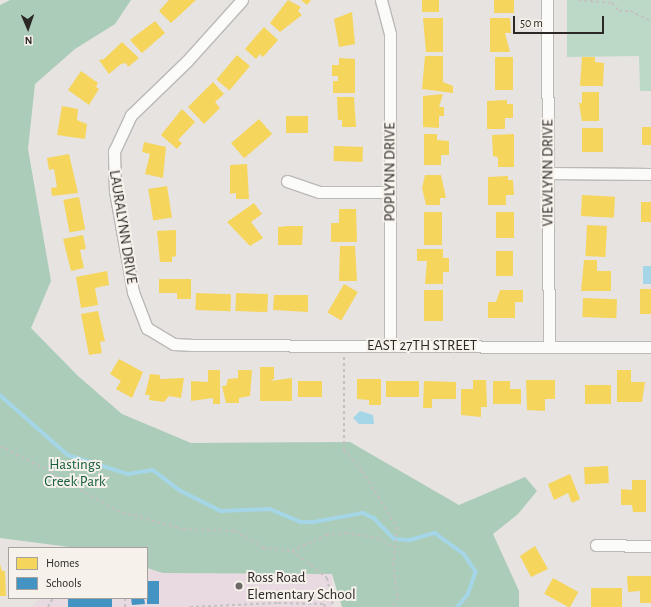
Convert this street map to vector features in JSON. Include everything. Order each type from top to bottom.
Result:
[{"type":"street","name":"LAURALYNN DRIVE","points":[[194,345],[160,338],[140,318],[115,191],[114,151],[131,115],[187,61],[242,0]]},
{"type":"street","name":"POPLYNN DRIVE","points":[[381,0],[390,34],[390,346]]},
{"type":"street","name":"VIEWLYNN DRIVE","points":[[547,0],[549,346]]},
{"type":"street","points":[[548,174],[651,174]]},
{"type":"street","points":[[287,181],[319,192],[390,192]]},
{"type":"street","name":"EAST 27TH STREET","points":[[194,345],[651,347]]},
{"type":"street","points":[[596,545],[651,546]]},
{"type":"path","points":[[578,0],[612,3],[619,11],[630,11],[651,21]]},
{"type":"path","points":[[344,346],[344,450],[362,471],[394,521],[397,534],[395,547],[398,598],[392,607]]},
{"type":"path","points":[[1,447],[132,516],[183,529],[235,531],[263,548],[292,551],[326,535],[346,533],[372,536],[395,547]]},
{"type":"path","points":[[292,551],[327,578],[333,607]]},
{"type":"path","points":[[190,607],[278,602],[324,604],[325,607]]},
{"type":"shaded area","name":"Ross Road Elementary School","points":[[148,568],[163,573],[332,574],[332,607],[32,607],[39,599],[148,599]]},
{"type":"green space","name":"Hastings Creek Park","points":[[10,0],[131,0],[115,24],[75,49],[35,84],[28,149],[51,281],[31,328],[78,376],[122,414],[191,443],[350,442],[459,505],[525,477],[537,491],[518,514],[493,534],[519,591],[519,607],[342,607],[332,574],[163,573],[148,568],[148,547],[69,547],[0,538],[0,5]]},
{"type":"green space","points":[[567,0],[651,0],[651,91],[640,91],[639,56],[567,57]]},
{"type":"water","points":[[643,266],[651,266],[651,284],[643,284]]},
{"type":"water","points":[[360,411],[373,415],[374,424],[359,424],[353,418]]},
{"type":"building: Homes","points":[[169,0],[196,0],[171,23],[159,11]]},
{"type":"building: Homes","points":[[288,0],[301,7],[298,11],[302,15],[280,32],[270,23]]},
{"type":"building: Homes","points":[[301,0],[311,0],[307,5]]},
{"type":"building: Homes","points":[[422,0],[439,0],[439,12],[422,12]]},
{"type":"building: Homes","points":[[494,0],[514,0],[514,13],[494,13]]},
{"type":"building: Homes","points":[[352,12],[355,44],[339,47],[334,19]]},
{"type":"building: Homes","points":[[423,18],[443,18],[443,52],[426,52]]},
{"type":"building: Homes","points":[[490,18],[510,18],[511,33],[505,33],[510,52],[490,52]]},
{"type":"building: Homes","points":[[155,21],[165,33],[142,53],[130,40]]},
{"type":"building: Homes","points":[[264,27],[278,40],[263,57],[260,54],[256,59],[245,49]]},
{"type":"building: Homes","points":[[122,42],[139,58],[128,67],[126,63],[121,64],[109,74],[99,60],[104,59]]},
{"type":"building: Homes","points":[[237,55],[250,66],[229,90],[216,80]]},
{"type":"building: Homes","points":[[425,56],[443,56],[443,82],[453,86],[453,93],[422,89]]},
{"type":"building: Homes","points":[[495,57],[513,57],[513,90],[495,90]]},
{"type":"building: Homes","points":[[582,57],[595,57],[595,62],[604,63],[603,86],[580,86]]},
{"type":"building: Homes","points":[[339,58],[355,59],[355,93],[333,93],[333,81],[338,81],[338,76],[332,76],[332,65],[339,65]]},
{"type":"building: Homes","points":[[81,71],[98,83],[96,87],[99,89],[89,105],[68,90]]},
{"type":"building: Homes","points":[[213,82],[224,94],[215,102],[220,108],[204,124],[188,107]]},
{"type":"building: Homes","points":[[582,92],[599,92],[599,121],[582,121],[579,103],[582,103]]},
{"type":"building: Homes","points":[[443,94],[439,107],[444,107],[444,116],[439,116],[439,128],[423,127],[423,96]]},
{"type":"building: Homes","points":[[337,97],[354,97],[356,127],[342,127],[342,120],[338,120]]},
{"type":"building: Homes","points":[[507,100],[507,104],[513,104],[513,118],[505,118],[505,129],[487,129],[487,101]]},
{"type":"building: Homes","points":[[62,106],[78,109],[77,120],[87,124],[85,139],[57,135]]},
{"type":"building: Homes","points":[[182,109],[195,122],[178,140],[182,143],[177,149],[161,135]]},
{"type":"building: Homes","points":[[286,116],[308,116],[308,133],[286,133]]},
{"type":"building: Homes","points":[[259,119],[272,134],[244,158],[231,143]]},
{"type":"building: Homes","points":[[642,127],[651,127],[651,145],[642,145]]},
{"type":"building: Homes","points":[[582,128],[603,128],[603,152],[582,152]]},
{"type":"building: Homes","points":[[424,134],[437,134],[437,140],[449,141],[449,155],[441,155],[441,165],[424,165]]},
{"type":"building: Homes","points":[[514,134],[514,167],[498,167],[498,157],[493,156],[492,135]]},
{"type":"building: Homes","points":[[144,142],[166,147],[163,178],[145,174],[150,154],[142,152]]},
{"type":"building: Homes","points":[[334,146],[363,147],[362,162],[333,161]]},
{"type":"building: Homes","points":[[69,154],[78,193],[52,196],[51,188],[57,187],[54,169],[49,170],[47,158]]},
{"type":"building: Homes","points":[[247,164],[249,199],[236,199],[236,193],[230,194],[230,165]]},
{"type":"building: Homes","points":[[425,175],[441,175],[446,198],[440,198],[440,205],[426,205],[422,188]]},
{"type":"building: Homes","points":[[508,176],[508,180],[513,180],[514,195],[506,195],[506,205],[488,205],[488,177]]},
{"type":"building: Homes","points":[[167,186],[172,218],[153,221],[148,189]]},
{"type":"building: Homes","points":[[582,195],[615,197],[614,218],[581,216]]},
{"type":"building: Homes","points":[[79,197],[85,229],[70,232],[63,200]]},
{"type":"building: Homes","points":[[641,202],[651,202],[651,222],[641,222]]},
{"type":"building: Homes","points":[[254,203],[262,214],[251,222],[263,238],[250,246],[227,222]]},
{"type":"building: Homes","points":[[339,209],[356,209],[357,242],[331,242],[331,223],[339,223]]},
{"type":"building: Homes","points":[[424,212],[442,212],[442,245],[424,245]]},
{"type":"building: Homes","points":[[496,212],[514,212],[514,238],[496,238]]},
{"type":"building: Homes","points":[[587,225],[607,226],[605,257],[585,256]]},
{"type":"building: Homes","points":[[303,226],[302,245],[278,245],[278,227]]},
{"type":"building: Homes","points":[[176,230],[176,256],[172,257],[172,262],[160,262],[157,231]]},
{"type":"building: Homes","points":[[83,235],[86,249],[80,250],[84,268],[71,271],[63,239]]},
{"type":"building: Homes","points":[[340,246],[355,246],[357,281],[339,281]]},
{"type":"building: Homes","points":[[417,249],[443,249],[443,258],[449,258],[449,272],[443,272],[443,284],[425,284],[427,261],[417,261]]},
{"type":"building: Homes","points":[[496,251],[513,251],[513,276],[496,276]]},
{"type":"building: Homes","points":[[584,260],[597,260],[597,271],[611,271],[611,291],[581,291]]},
{"type":"building: Homes","points":[[107,271],[109,285],[95,288],[98,305],[81,308],[76,277]]},
{"type":"building: Homes","points":[[159,279],[191,279],[191,299],[177,299],[177,293],[159,293]]},
{"type":"building: Homes","points":[[344,284],[358,292],[341,321],[328,313]]},
{"type":"building: Homes","points":[[640,289],[651,289],[651,314],[640,314]]},
{"type":"building: Homes","points":[[424,290],[443,290],[443,321],[424,321]]},
{"type":"building: Homes","points":[[500,290],[523,290],[523,302],[515,302],[515,318],[488,318],[488,302],[496,302]]},
{"type":"building: Homes","points":[[196,293],[231,294],[230,311],[195,310]]},
{"type":"building: Homes","points":[[236,293],[268,294],[267,312],[235,311]]},
{"type":"building: Homes","points":[[274,295],[308,295],[308,312],[273,310]]},
{"type":"building: Homes","points":[[583,298],[617,299],[616,318],[582,317]]},
{"type":"building: Homes","points":[[98,311],[105,341],[100,342],[102,353],[89,355],[81,314]]},
{"type":"building: Homes","points":[[119,359],[143,372],[132,398],[116,389],[121,381],[110,374]]},
{"type":"building: Homes","points":[[260,367],[274,367],[274,379],[270,381],[292,378],[292,401],[260,401]]},
{"type":"building: Homes","points":[[208,370],[220,370],[220,404],[213,404],[213,398],[191,401],[191,381],[208,382]]},
{"type":"building: Homes","points":[[238,370],[252,370],[250,396],[239,398],[239,403],[226,403],[222,386],[226,386],[228,379],[238,378]]},
{"type":"building: Homes","points":[[617,370],[631,370],[631,382],[645,382],[642,402],[617,402]]},
{"type":"building: Homes","points":[[150,374],[160,375],[160,379],[184,378],[181,398],[169,396],[164,402],[149,400],[150,395],[145,395]]},
{"type":"building: Homes","points":[[357,379],[381,379],[381,405],[369,405],[369,400],[357,399]]},
{"type":"building: Homes","points":[[473,380],[486,380],[487,407],[481,407],[481,417],[461,415],[461,389],[473,389]]},
{"type":"building: Homes","points":[[526,380],[555,380],[555,399],[545,399],[545,411],[527,410]]},
{"type":"building: Homes","points":[[298,381],[322,381],[322,397],[298,397]]},
{"type":"building: Homes","points":[[386,381],[419,381],[419,397],[386,397]]},
{"type":"building: Homes","points":[[424,381],[456,382],[456,399],[432,399],[432,408],[423,408]]},
{"type":"building: Homes","points":[[493,381],[510,381],[510,389],[521,389],[521,404],[493,404]]},
{"type":"building: Homes","points":[[585,385],[611,385],[611,404],[585,404]]},
{"type":"building: Homes","points":[[608,466],[609,483],[585,484],[584,467]]},
{"type":"building: Homes","points":[[570,474],[580,499],[572,503],[568,493],[554,500],[548,484]]},
{"type":"building: Homes","points":[[632,480],[646,480],[646,512],[633,512],[632,505],[621,505],[621,489],[632,490]]},
{"type":"building: Homes","points":[[535,546],[548,569],[531,577],[520,556]]},
{"type":"building: Homes","points":[[0,564],[2,571],[5,571],[6,596],[0,596]]},
{"type":"building: Homes","points":[[627,576],[651,576],[651,603],[640,603],[640,591],[628,592]]},
{"type":"building: Homes","points":[[553,578],[578,592],[570,607],[544,594]]},
{"type":"building: Homes","points":[[591,588],[622,588],[622,607],[591,607]]},
{"type":"building: Schools","points":[[148,581],[159,581],[159,604],[147,604]]},
{"type":"building: Schools","points":[[68,599],[112,599],[112,607],[68,607]]},
{"type":"building: Schools","points":[[131,599],[144,599],[145,604],[132,605]]},
{"type":"waterway","points":[[0,395],[68,455],[128,474],[153,470],[181,491],[221,511],[270,509],[301,522],[314,522],[363,513],[374,518],[394,539],[410,540],[435,533],[464,554],[476,572],[468,595],[458,607]]},
{"type":"place","name":"Ross Road Elementary School","points":[[239,586]]}]
